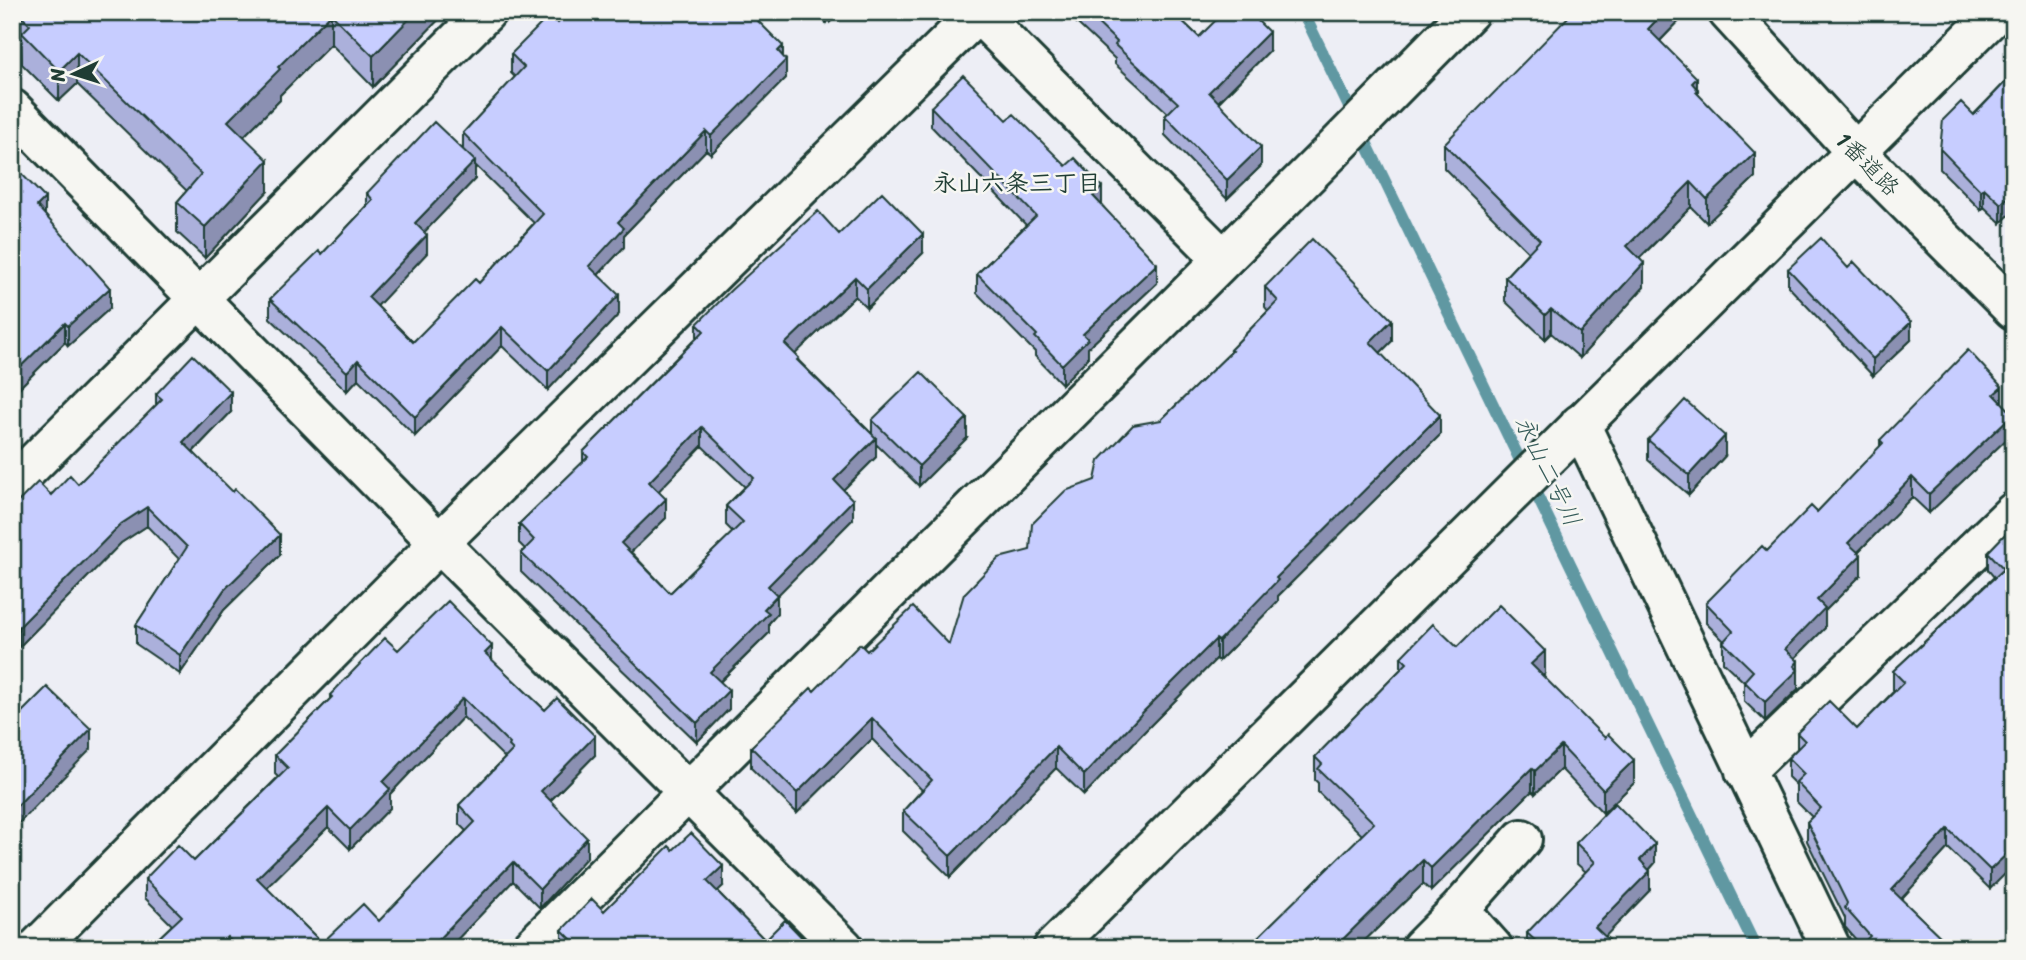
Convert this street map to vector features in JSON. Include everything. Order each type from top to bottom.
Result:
[{"type":"street","points":[[12,485],[486,12]]},
{"type":"street","points":[[531,948],[1469,12]]},
{"type":"street","name":"1番道路","points":[[1728,12],[1856,152],[2014,310]]},
{"type":"street","points":[[1053,948],[1997,12]]},
{"type":"street","points":[[37,948],[439,543],[978,13],[1223,259]]},
{"type":"street","points":[[12,109],[197,299],[844,948]]},
{"type":"street","points":[[1570,435],[1745,771],[1831,948]]},
{"type":"street","points":[[1745,771],[2014,512]]},
{"type":"street","points":[[1421,948],[1459,911],[1522,839]]},
{"type":"street","points":[[1459,911],[1493,948]]},
{"type":"building","points":[[26,12],[416,12],[373,56],[331,14],[278,67],[280,69],[228,121],[268,160],[205,227],[177,202],[201,174],[77,53],[59,71],[22,33],[30,25],[21,16]]},
{"type":"building","points":[[568,12],[749,12],[783,46],[778,51],[786,60],[711,136],[706,131],[618,222],[624,228],[589,266],[619,295],[548,371],[502,327],[415,417],[358,360],[347,372],[270,299],[319,251],[322,254],[373,200],[367,193],[434,122],[475,161],[415,223],[427,235],[368,297],[413,342],[475,279],[479,283],[543,214],[463,133],[524,67],[511,54],[550,15],[558,23]]},
{"type":"building","points":[[1086,12],[1173,12],[1199,37],[1224,12],[1249,12],[1269,32],[1209,92],[1261,147],[1227,180],[1165,116],[1178,103],[1115,45],[1117,42]]},
{"type":"building","points":[[1573,12],[1664,12],[1648,29],[1697,78],[1692,83],[1698,90],[1696,92],[1755,153],[1707,199],[1691,182],[1627,246],[1644,263],[1580,333],[1551,309],[1545,315],[1505,277],[1540,240],[1444,144]]},
{"type":"building","points":[[2014,73],[2014,191],[2001,204],[1984,188],[1981,191],[1940,149],[1943,120],[1961,102],[1974,115]]},
{"type":"building","points":[[963,75],[1007,120],[1014,114],[1066,166],[1075,158],[1102,187],[1093,196],[1157,264],[1083,334],[1088,339],[1062,365],[1035,337],[1037,335],[977,274],[1036,216],[931,107]]},
{"type":"building","points":[[12,164],[45,198],[37,206],[110,288],[68,326],[65,323],[13,374],[12,374]]},
{"type":"building","points":[[882,192],[923,234],[867,289],[855,277],[785,344],[799,358],[797,360],[876,438],[834,480],[853,500],[768,586],[777,595],[764,609],[769,613],[710,672],[729,690],[697,723],[521,553],[534,540],[519,524],[588,457],[583,452],[704,331],[697,324],[818,211],[839,234]],"holes":[[[702,427],[754,478],[726,506],[743,522],[670,593],[621,543],[666,499],[649,482]]]},
{"type":"building","points":[[1821,238],[1848,268],[1854,262],[1911,322],[1873,359],[1788,269]]},
{"type":"building","points":[[1312,239],[1392,320],[1370,342],[1440,415],[1276,578],[1278,580],[1219,641],[1216,639],[1144,711],[1084,775],[1056,747],[950,856],[903,811],[932,780],[872,718],[797,793],[751,747],[811,688],[814,691],[860,644],[867,651],[913,607],[949,644],[964,594],[999,558],[1030,550],[1032,524],[1065,491],[1095,480],[1099,461],[1133,425],[1161,420],[1232,351],[1230,350],[1278,301],[1265,287]]},
{"type":"building","points":[[1968,350],[2002,387],[1994,394],[2013,414],[1929,494],[1912,477],[1848,543],[1861,555],[1817,600],[1825,608],[1785,649],[1798,661],[1794,666],[1798,670],[1765,702],[1744,681],[1753,671],[1723,642],[1733,631],[1706,603],[1762,546],[1767,551],[1811,506],[1817,512],[1883,443],[1880,440]]},
{"type":"building","points":[[193,355],[231,392],[183,442],[280,535],[224,590],[180,655],[136,625],[187,547],[147,507],[121,524],[19,627],[12,621],[12,508],[38,482],[51,495],[70,475],[78,484],[162,399],[156,394]]},
{"type":"building","points":[[921,372],[967,418],[919,466],[872,420]]},
{"type":"building","points":[[1685,400],[1725,436],[1689,475],[1648,440]]},
{"type":"building","points":[[2014,525],[2014,847],[1990,870],[1948,829],[1892,890],[1952,948],[1874,948],[1866,940],[1870,936],[1845,908],[1847,903],[1807,822],[1821,808],[1796,782],[1804,774],[1788,758],[1805,741],[1797,733],[1829,701],[1857,729],[1904,682],[1893,671],[2004,569],[1988,552]]},
{"type":"building","points":[[448,601],[492,646],[485,653],[545,710],[557,698],[595,736],[541,791],[587,838],[540,889],[513,862],[430,948],[423,948],[421,945],[418,948],[238,948],[227,937],[216,948],[148,948],[182,916],[145,879],[178,845],[194,861],[288,768],[275,755],[385,638],[398,650]],"holes":[[[463,698],[513,750],[459,805],[475,822],[379,921],[363,904],[322,943],[257,878],[328,808],[350,830],[390,789],[383,782]]]},
{"type":"building","points":[[1499,605],[1545,651],[1531,664],[1605,738],[1608,734],[1634,760],[1603,790],[1561,746],[1535,771],[1532,768],[1431,868],[1423,860],[1334,948],[1259,948],[1253,942],[1374,823],[1318,769],[1322,764],[1315,757],[1407,663],[1401,657],[1433,624],[1457,647]]},
{"type":"building","points":[[47,687],[91,729],[12,811],[12,722]]},
{"type":"building","points":[[1615,803],[1655,844],[1640,860],[1650,871],[1595,927],[1617,948],[1543,948],[1527,933],[1595,862],[1576,843]]},
{"type":"building","points":[[691,833],[723,866],[707,881],[765,940],[785,920],[812,948],[580,948],[562,930],[592,899],[604,911],[669,846],[673,850]]},
{"type":"building","points":[[77,938],[87,948],[68,948]]},
{"type":"waterway","name":"永山二号川","points":[[1303,12],[1756,948]]},
{"type":"district","name":"永山六条三丁目","points":[[1017,183]]}]
